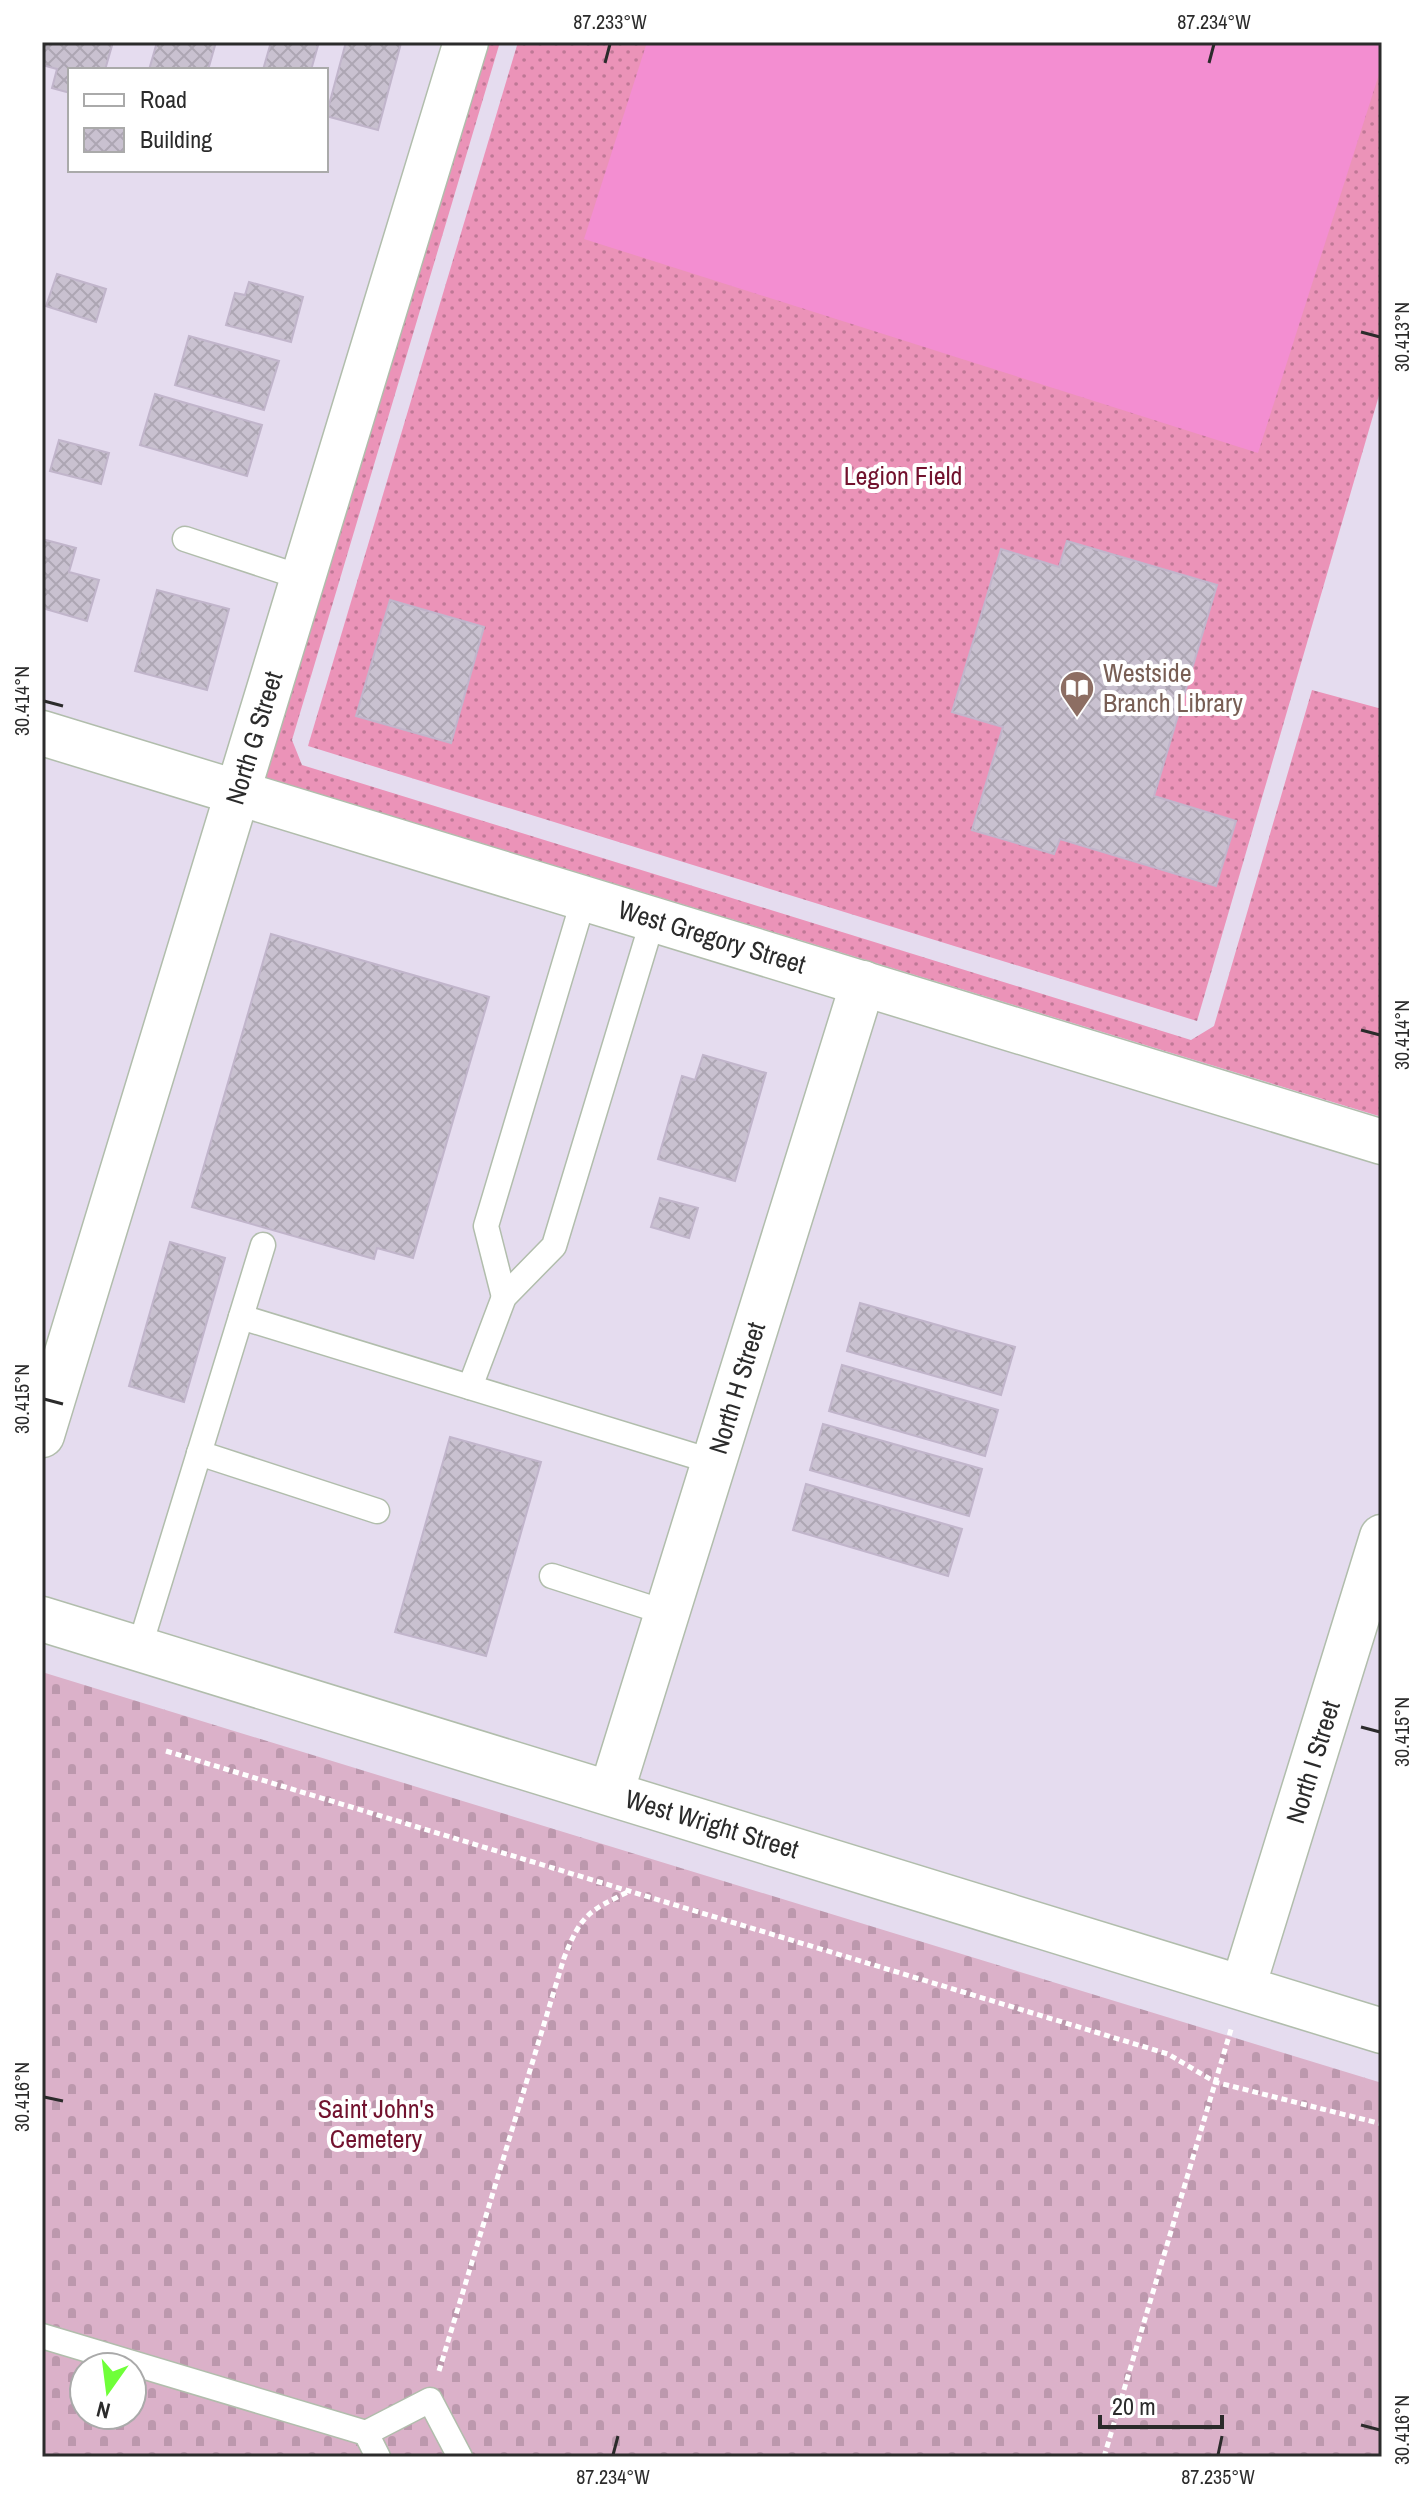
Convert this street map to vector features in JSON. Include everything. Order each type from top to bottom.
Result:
[{"type":"street","name":"North G Street","points":[[42,1435],[466,42]]},
{"type":"street","name":"West Gregory Street","points":[[42,733],[1382,1142]]},
{"type":"street","name":"North H Street","points":[[611,1793],[863,983]]},
{"type":"street","name":"North I Street","points":[[1243,1987],[1382,1537]]},
{"type":"street","name":"West Wright Street","points":[[42,1619],[1382,2031]]},
{"type":"lane","points":[[185,539],[303,578]]},
{"type":"lane","points":[[504,1297],[486,1226],[584,898]]},
{"type":"lane","points":[[470,1387],[504,1297],[554,1246],[653,919]]},
{"type":"lane","points":[[139,1649],[263,1245]]},
{"type":"lane","points":[[241,1317],[714,1462]]},
{"type":"lane","points":[[199,1453],[377,1511]]},
{"type":"lane","points":[[552,1576],[667,1613]]},
{"type":"lane","points":[[42,2336],[366,2433],[430,2400],[460,2457]]},
{"type":"lane","points":[[366,2433],[378,2457]]},
{"type":"path","points":[[166,1751],[1168,2054],[1215,2082],[1382,2124]]},
{"type":"path","points":[[430,2400],[564,1958],[576,1928],[596,1907],[630,1890]]},
{"type":"path","points":[[1104,2457],[1243,1987]]},
{"type":"green space","points":[[488,42],[500,42],[292,740],[302,765],[1191,1040],[1214,1026],[1312,690],[1382,709],[1382,1117],[264,777]]},
{"type":"green space","name":"Legion Field","points":[[518,42],[1382,42],[1382,385],[1197,1021],[308,746]]},
{"type":"green space","name":"Saint John's Cemetery","points":[[42,1672],[1382,2083],[1382,2457],[42,2457]]},
{"type":"shaded area","points":[[647,42],[1382,42],[1382,65],[1258,453],[584,239]]},
{"type":"building","points":[[42,42],[113,42],[106,68],[68,68],[68,92],[52,88],[57,69],[42,65]]},
{"type":"building","points":[[157,42],[216,42],[209,68],[150,68]]},
{"type":"building","points":[[271,42],[319,42],[312,68],[264,68]]},
{"type":"building","points":[[346,42],[401,43],[378,130],[328,117]]},
{"type":"building","points":[[57,274],[106,289],[96,322],[46,306]]},
{"type":"building","points":[[249,282],[303,297],[291,342],[226,325],[235,293],[245,295]]},
{"type":"building","points":[[189,336],[279,361],[264,410],[175,385]]},
{"type":"building","points":[[155,394],[262,425],[247,476],[140,445]]},
{"type":"building","points":[[59,440],[109,453],[101,484],[50,471]]},
{"type":"building","points":[[42,539],[76,548],[69,572],[99,580],[87,621],[42,608]]},
{"type":"building","name":"Westside Branch Library","points":[[1067,541],[1217,585],[1154,796],[1236,821],[1216,886],[1060,839],[1054,854],[972,830],[1003,727],[952,712],[1001,549],[1059,567]]},
{"type":"building","points":[[157,590],[229,609],[207,690],[135,671]]},
{"type":"building","points":[[390,600],[484,627],[451,743],[356,716]]},
{"type":"building","points":[[271,934],[489,997],[413,1258],[377,1248],[374,1259],[192,1207]]},
{"type":"building","points":[[703,1055],[766,1073],[735,1181],[658,1159],[682,1076],[695,1080]]},
{"type":"building","points":[[660,1198],[698,1208],[689,1238],[651,1227]]},
{"type":"building","points":[[170,1242],[225,1258],[184,1402],[129,1386]]},
{"type":"building","points":[[860,1303],[1015,1347],[1001,1395],[847,1351]]},
{"type":"building","points":[[842,1365],[998,1410],[985,1456],[829,1411]]},
{"type":"building","points":[[823,1424],[982,1469],[969,1516],[810,1470]]},
{"type":"building","points":[[450,1437],[541,1462],[486,1656],[395,1632]]},
{"type":"building","points":[[806,1484],[962,1529],[948,1576],[793,1530]]},
{"type":"place","name":"Westside Branch Library","points":[[1077,719]]}]
